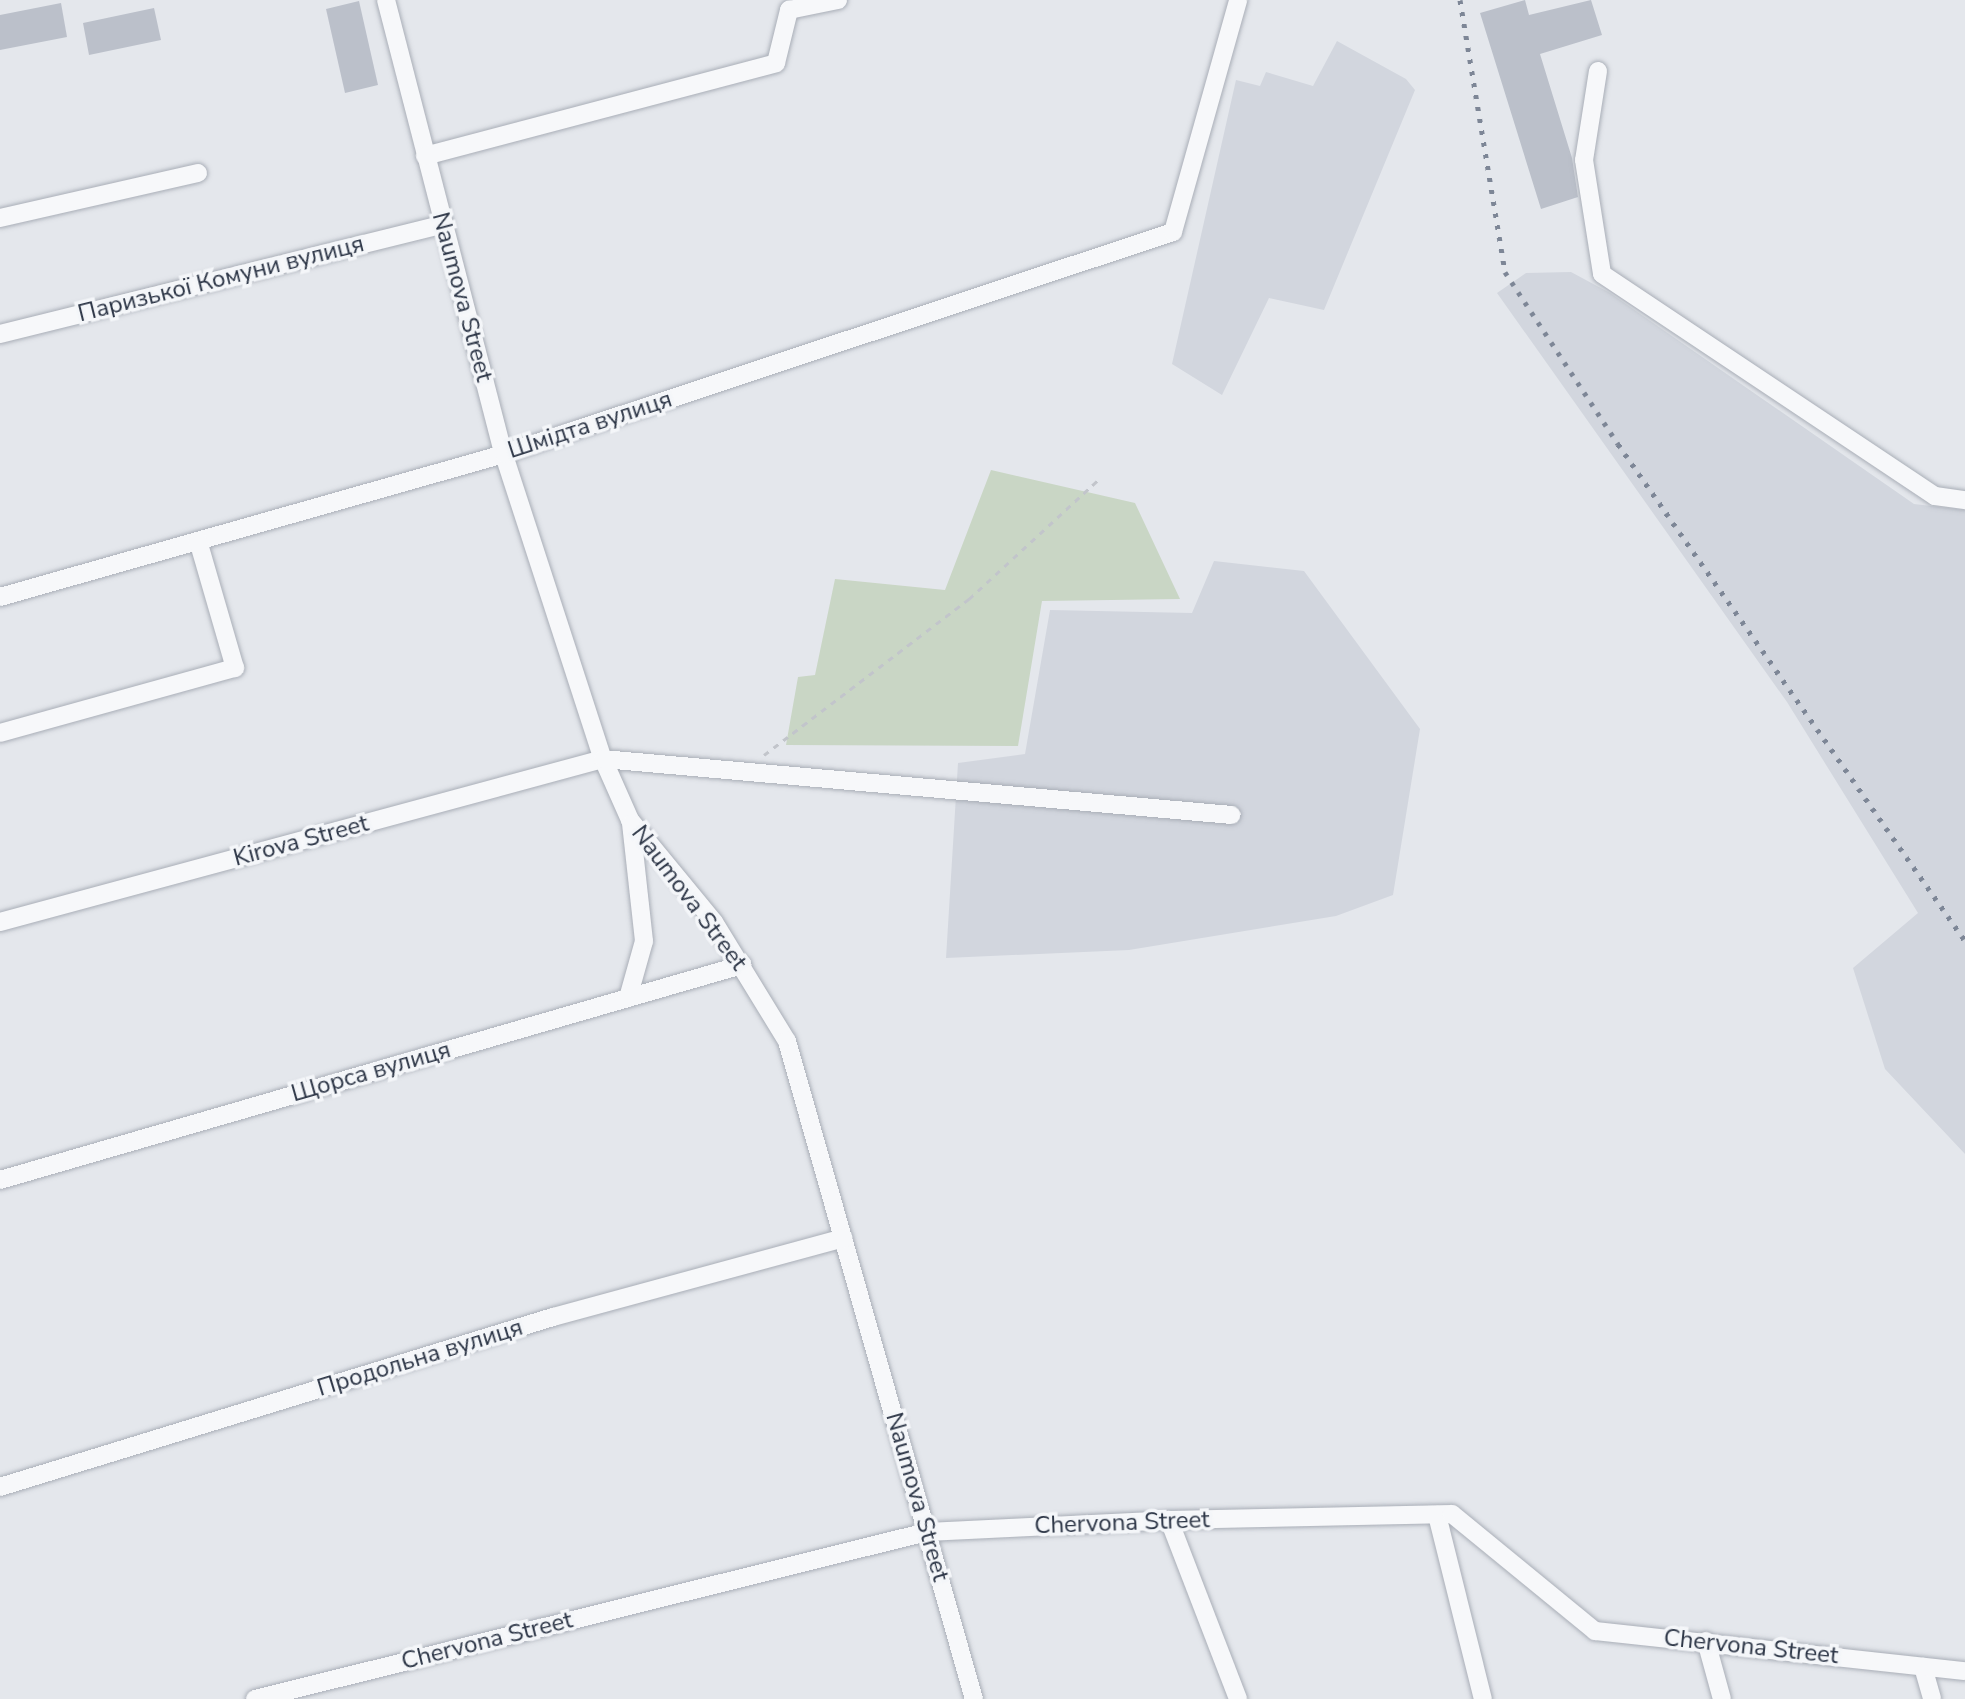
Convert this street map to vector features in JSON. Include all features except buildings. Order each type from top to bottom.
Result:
[{"type":"street","name":"Naumova Street","points":[[386,0],[442,225],[504,454],[603,759],[630,820],[714,922],[787,1041],[974,1699]]},
{"type":"street","points":[[425,156],[776,63],[789,10],[838,0]]},
{"type":"street","name":"Шмідта вулиця","points":[[0,597],[504,454],[1173,232],[1238,0]]},
{"type":"street","points":[[1598,71],[1584,160],[1602,274],[1935,496],[1965,500]]},
{"type":"street","points":[[0,218],[198,173]]},
{"type":"street","name":"Паризької Комуни вулиця","points":[[0,334],[442,225]]},
{"type":"street","points":[[0,733],[235,668],[198,541]]},
{"type":"street","name":"Kirova Street","points":[[0,922],[603,759],[1232,815]]},
{"type":"street","points":[[628,998],[644,941],[630,820]]},
{"type":"street","name":"Щорса вулиця","points":[[0,1180],[742,965]]},
{"type":"street","name":"Продольна вулиця","points":[[0,1487],[553,1317],[843,1238]]},
{"type":"street","name":"Chervona Street","points":[[255,1699],[927,1532],[1169,1520],[1452,1514],[1595,1631],[1965,1671]]},
{"type":"street","points":[[1437,1515],[1483,1699]]},
{"type":"street","points":[[1169,1520],[1238,1699]]},
{"type":"street","points":[[1706,1641],[1722,1699]]},
{"type":"street","points":[[1923,1667],[1932,1699]]},
{"type":"path","points":[[744,770],[969,599],[1100,478]]},
{"type":"shaded area","points":[[1337,41],[1406,79],[1415,90],[1324,310],[1269,298],[1222,395],[1172,364],[1236,80],[1260,86],[1266,72],[1313,86]]},
{"type":"shaded area","points":[[1571,272],[1610,293],[1914,504],[1965,510],[1965,1154],[1885,1069],[1853,968],[1918,913],[1787,702],[1497,293],[1526,273]]},
{"type":"shaded area","points":[[1214,561],[1304,571],[1420,729],[1393,895],[1336,916],[1129,950],[946,958],[958,763],[1025,754],[1050,610],[1192,613]]},
{"type":"green space","points":[[991,470],[1135,503],[1180,599],[1042,601],[1018,746],[786,745],[798,677],[815,675],[835,579],[945,590]]},
{"type":"railway","points":[[1460,0],[1505,272],[1618,444],[1965,941]]}]
